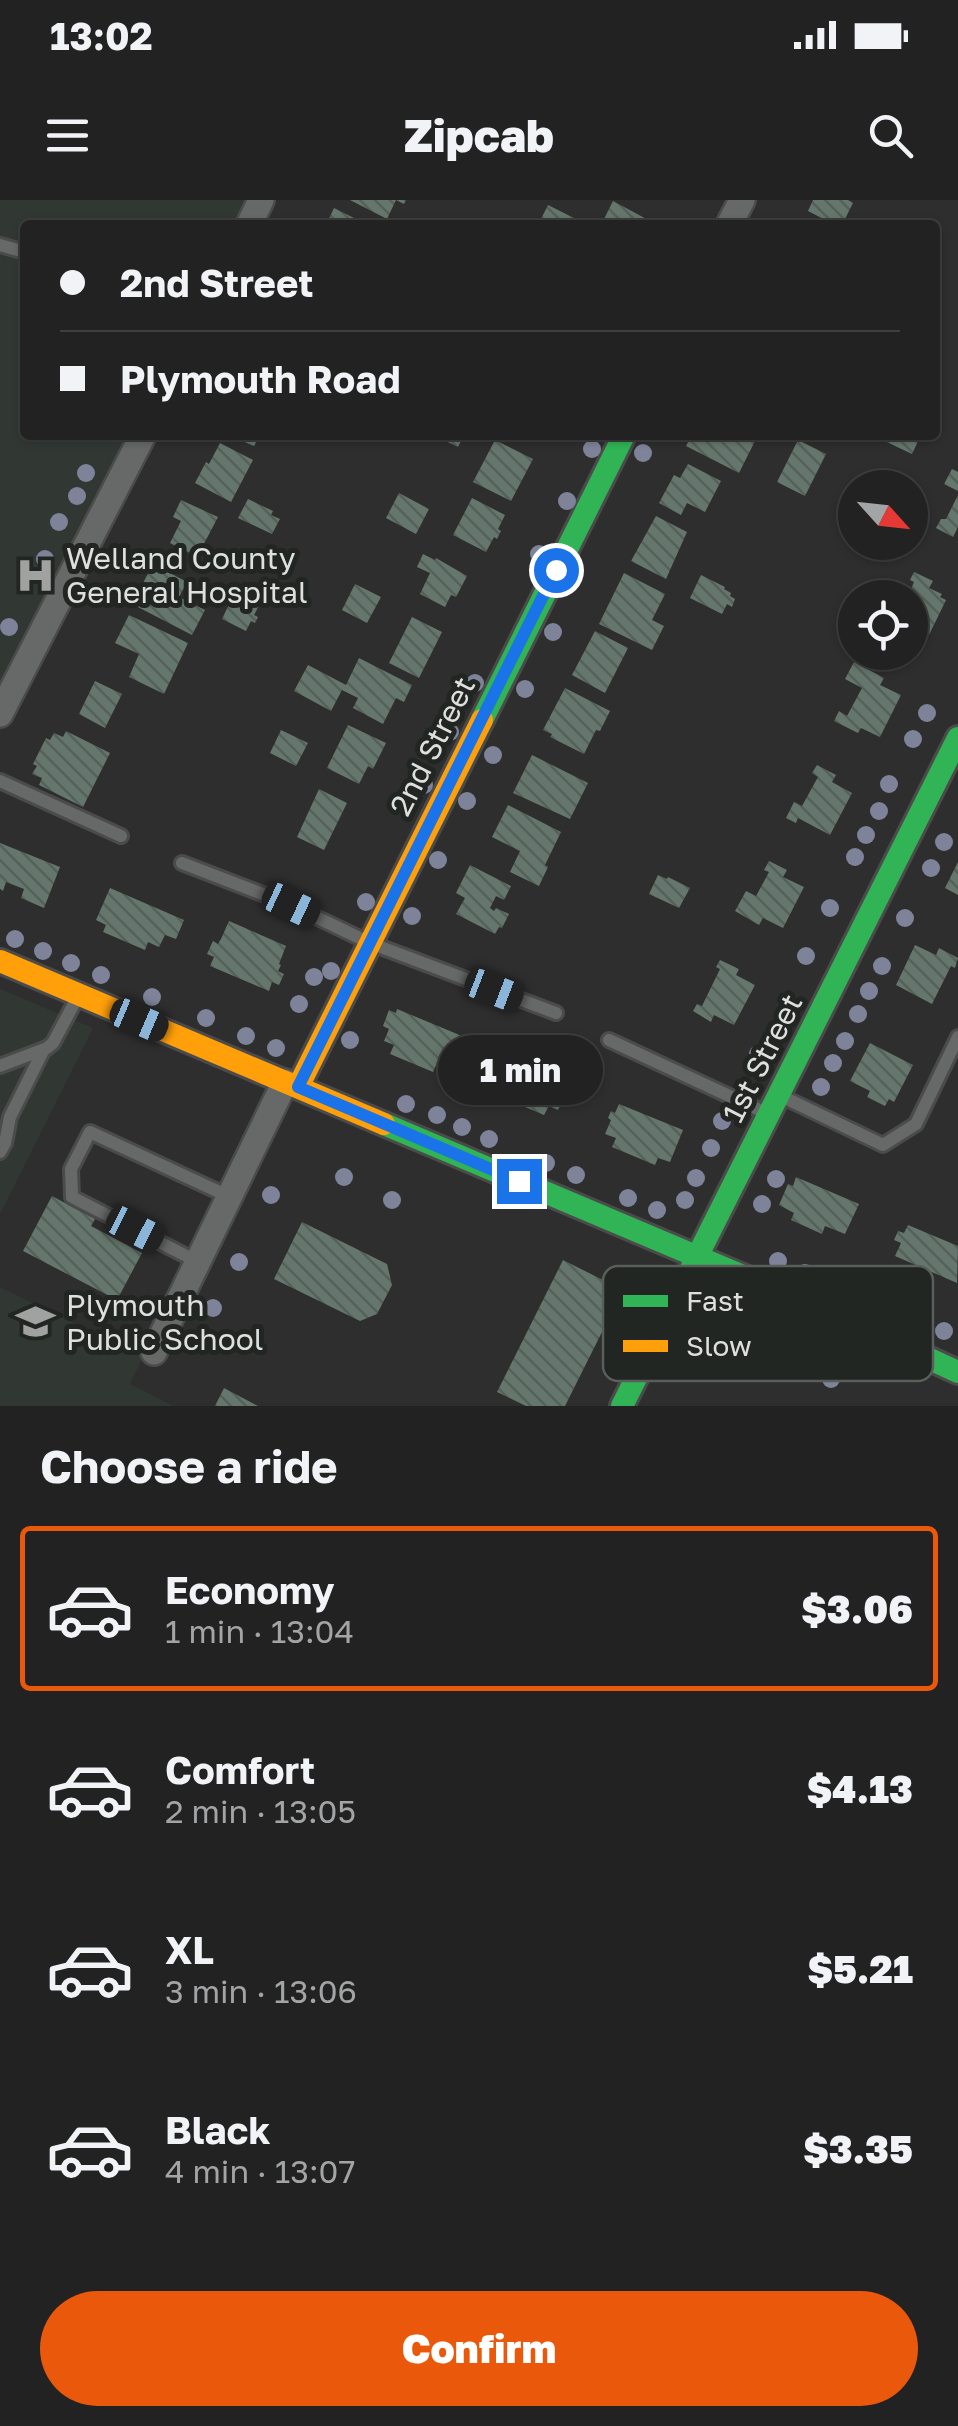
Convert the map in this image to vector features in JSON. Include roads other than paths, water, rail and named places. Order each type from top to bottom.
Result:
[{"type":"street","points":[[0,714],[140,440]]},
{"type":"street","name":"2nd Street","points":[[154,1352],[230,1197],[370,942],[621,440]]},
{"type":"street","name":"1st Street","points":[[692,1266],[958,738]]},
{"type":"street","points":[[0,962],[718,1266]]},
{"type":"street","points":[[933,1360],[958,1372]]},
{"type":"street","name":"1st Street","points":[[622,1406],[635,1381]]},
{"type":"lane","points":[[0,782],[121,836]]},
{"type":"lane","points":[[182,863],[556,1014]]},
{"type":"lane","points":[[0,1066],[43,1051],[54,1043],[79,994]]},
{"type":"lane","points":[[609,1040],[883,1144],[916,1124],[958,1038]]},
{"type":"lane","points":[[0,1152],[10,1117],[43,1051]]},
{"type":"lane","points":[[198,1262],[72,1197],[71,1169],[90,1132],[230,1197]]},
{"type":"place","name":"Welland County General Hospital","points":[[36,575]]},
{"type":"place","name":"Plymouth Public School","points":[[36,1322]]}]
